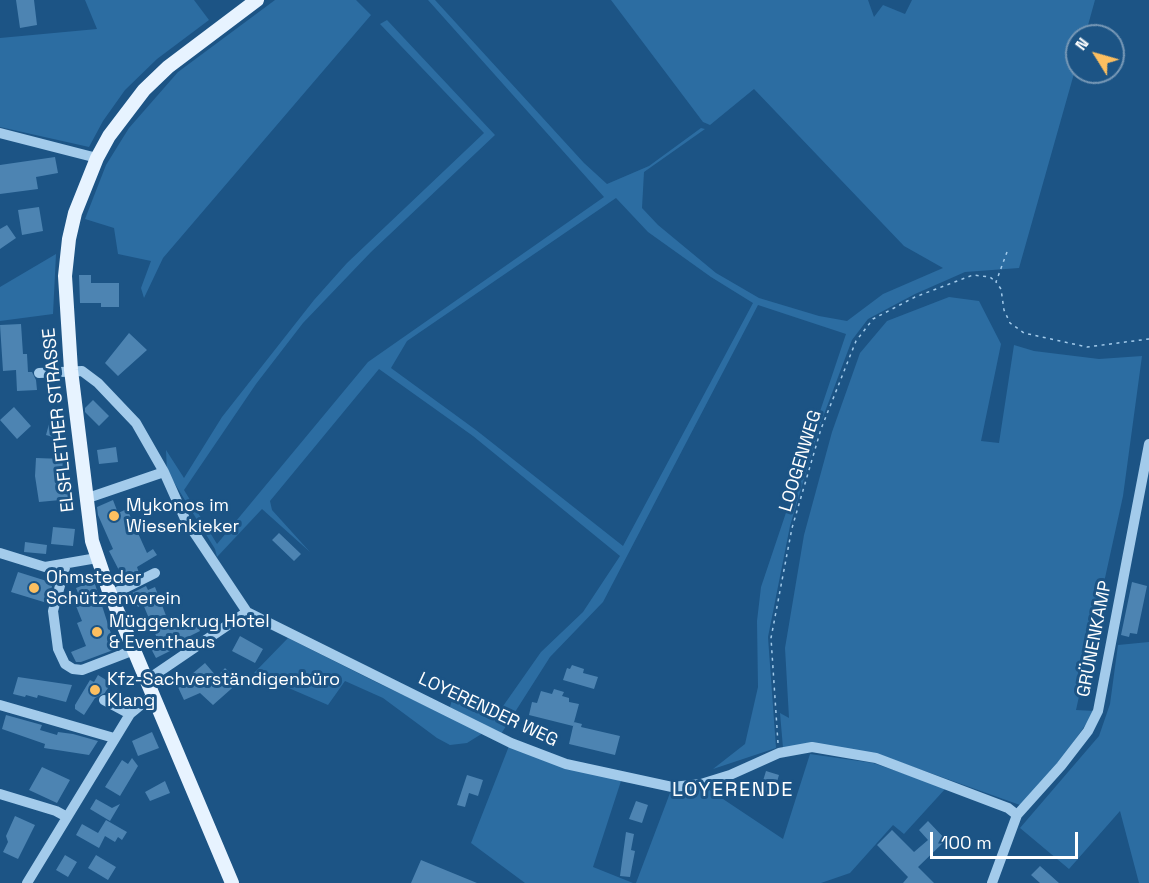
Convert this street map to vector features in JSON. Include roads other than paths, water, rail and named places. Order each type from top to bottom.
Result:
[{"type":"main road","name":"ELSFLETHER STRASSE","points":[[232,883],[97,558],[85,499],[65,301],[69,239],[75,213],[97,158],[119,121],[156,78],[257,0]]},
{"type":"street","points":[[0,133],[97,158]]},
{"type":"street","points":[[39,372],[71,370]]},
{"type":"street","name":"LOYERENDER WEG","points":[[71,370],[82,371],[98,383],[136,423],[164,472],[185,519],[248,612],[511,743],[567,764],[672,787],[701,784],[730,775],[779,753],[812,747],[876,758],[1008,808],[1017,815]]},
{"type":"street","name":"GRÜNENKAMP","points":[[1017,815],[1061,766],[1088,731],[1098,711],[1149,444]]},
{"type":"street","points":[[85,499],[164,472]]},
{"type":"street","points":[[0,553],[45,567],[97,558]]},
{"type":"street","points":[[66,564],[53,611],[58,649],[65,664],[73,669],[82,670],[134,650]]},
{"type":"street","points":[[111,595],[155,573]]},
{"type":"street","points":[[147,680],[248,612]]},
{"type":"street","points":[[27,883],[130,714],[153,695]]},
{"type":"street","points":[[104,700],[130,714]]},
{"type":"street","points":[[0,705],[114,738]]},
{"type":"street","points":[[0,794],[56,811],[67,817]]},
{"type":"street","points":[[992,883],[1017,815]]},
{"type":"place","name":"Mykonos im Wiesenkieker","points":[[114,516]]},
{"type":"place","name":"Ohmsteder Schützenverein","points":[[34,588]]},
{"type":"place","name":"Müggenkrug Hotel & Eventhaus","points":[[97,632]]},
{"type":"place","name":"Kfz-Sachverständigenbüro Klang","points":[[95,690]]},
{"type":"district","name":"LOYERENDE","points":[[733,791]]}]
